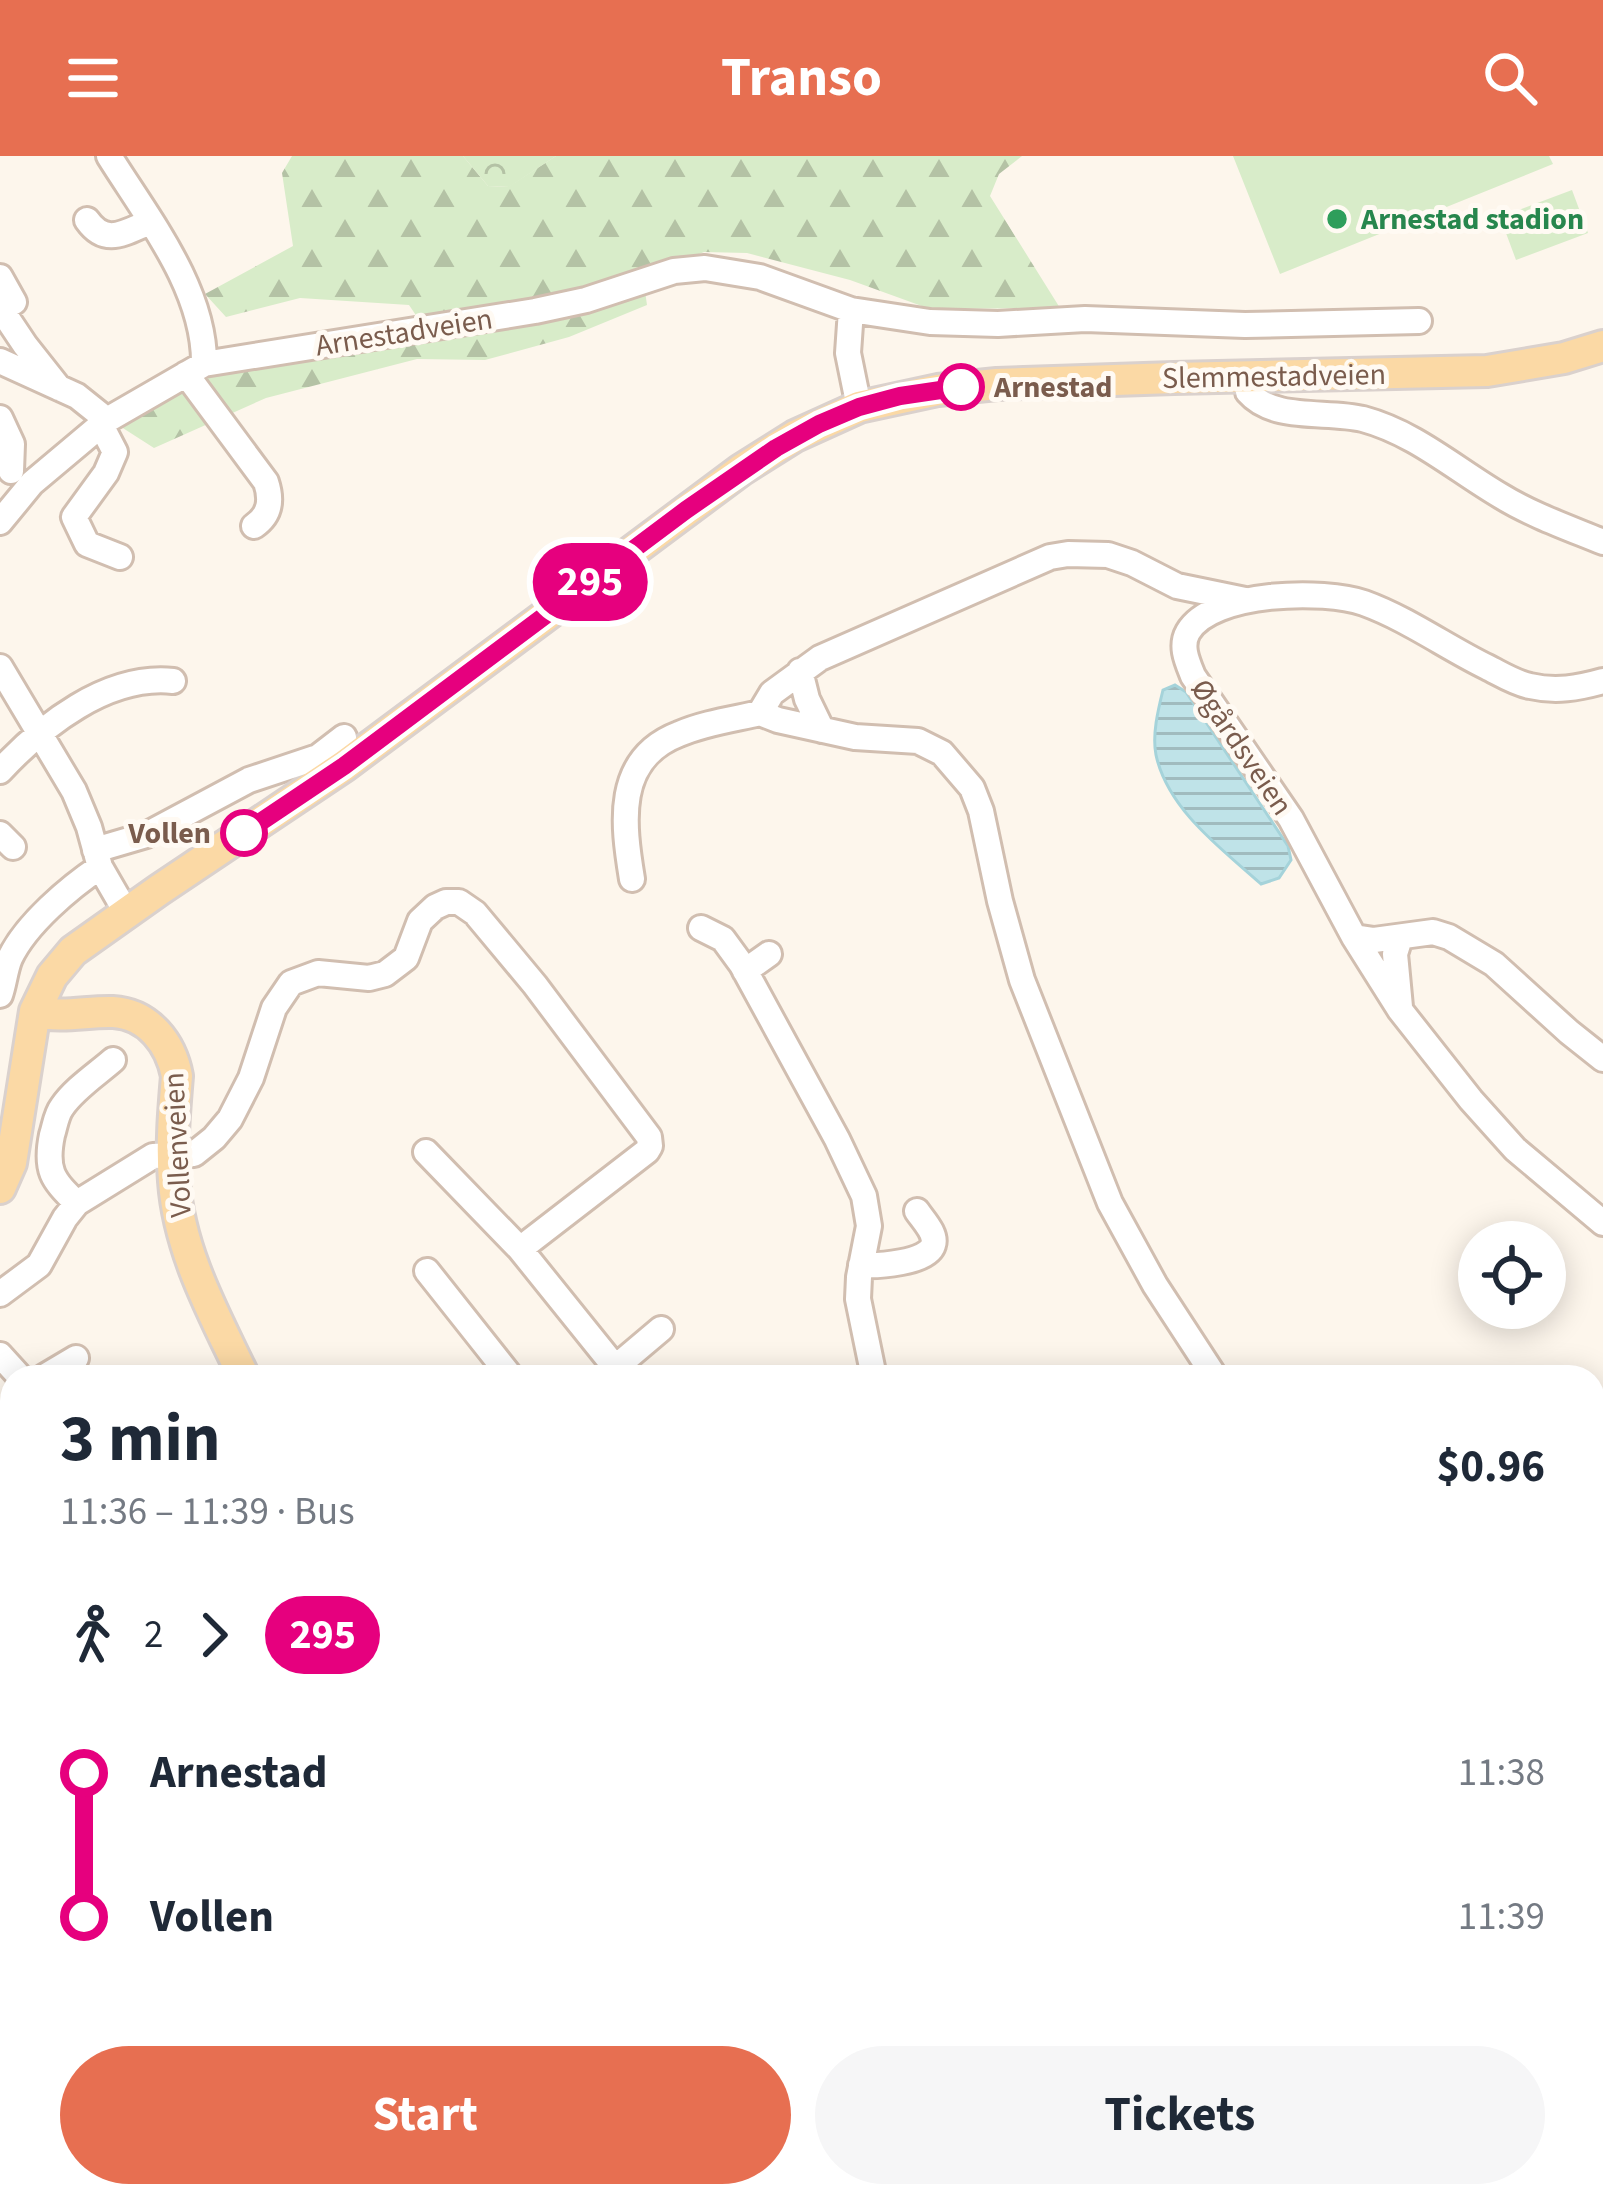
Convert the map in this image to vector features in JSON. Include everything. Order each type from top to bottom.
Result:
[{"type":"main road","name":"Slemmestadveien","points":[[0,1189],[11,1163],[35,1011],[52,976],[73,951],[344,766],[741,470],[795,436],[859,407],[965,387],[1487,370],[1564,358],[1603,346]]},
{"type":"main road","name":"Vollenveien","points":[[35,1011],[65,1016],[118,1012],[142,1021],[162,1038],[177,1076],[173,1154],[177,1210],[190,1258],[239,1365]]},
{"type":"street","points":[[109,156],[192,300],[205,342],[195,369],[266,482],[270,502],[254,526]]},
{"type":"street","points":[[87,220],[107,236],[150,222]]},
{"type":"street","name":"Arnestadveien","points":[[0,522],[14,475],[195,369],[535,311],[674,271],[705,268],[760,277],[851,310],[930,322],[1245,325],[1419,321]]},
{"type":"street","points":[[0,277],[14,302],[1,309],[59,388]]},
{"type":"street","points":[[851,310],[848,353],[859,407]]},
{"type":"street","points":[[0,361],[77,396],[104,423],[115,452],[74,517],[87,544],[120,557]]},
{"type":"street","points":[[1247,376],[1248,392],[1260,404],[1362,419],[1385,427],[1427,447],[1512,503],[1603,542]]},
{"type":"street","points":[[0,418],[12,444],[14,475]]},
{"type":"street","points":[[760,712],[772,693],[803,669],[852,643],[1058,555],[1108,555],[1177,586],[1247,601],[1331,594],[1397,617],[1530,686],[1570,690],[1603,681]]},
{"type":"street","name":"Øgårdsveien","points":[[1247,601],[1198,620],[1185,635],[1192,676],[1292,819],[1354,937],[1400,1010],[1515,1149],[1603,1223]]},
{"type":"street","points":[[0,667],[81,805],[97,858],[127,912]]},
{"type":"street","points":[[803,669],[807,699],[822,730]]},
{"type":"street","points":[[0,771],[24,746],[76,708],[123,685],[172,681]]},
{"type":"street","points":[[632,879],[626,831],[632,778],[641,762],[682,732],[760,712],[855,737],[918,741],[942,753],[972,788],[982,811],[1022,980],[1110,1203],[1207,1365]]},
{"type":"street","points":[[1,994],[6,955],[97,858],[249,780],[318,757],[344,737]]},
{"type":"street","points":[[0,1294],[39,1265],[77,1203],[153,1156],[198,1152],[230,1118],[251,1078],[274,1008],[291,983],[318,973],[368,978],[385,974],[406,958],[424,916],[453,901],[475,913],[535,985],[645,1129],[650,1146],[520,1249]]},
{"type":"street","points":[[701,928],[723,938],[746,971],[861,1187],[868,1226],[859,1311],[871,1365]]},
{"type":"street","points":[[1354,937],[1374,940],[1433,932],[1470,947],[1603,1059]]},
{"type":"street","points":[[1400,938],[1395,953],[1400,1010]]},
{"type":"street","points":[[746,971],[769,954]]},
{"type":"street","points":[[77,1203],[55,1181],[50,1168],[48,1153],[56,1119],[72,1096],[113,1060]]},
{"type":"street","points":[[426,1152],[520,1249],[613,1365]]},
{"type":"street","points":[[861,1264],[880,1266],[931,1250],[932,1233],[917,1211]]},
{"type":"street","points":[[427,1271],[501,1365]]},
{"type":"street","points":[[626,1365],[661,1329]]},
{"type":"street","points":[[64,1365],[76,1358]]},
{"type":"green space","points":[[292,156],[463,156],[488,186],[508,187],[556,156],[1022,156],[999,174],[990,196],[1060,308],[930,309],[850,280],[747,253],[704,252],[643,277],[647,305],[569,337],[485,360],[417,359],[266,398],[154,448],[115,423],[183,380],[430,336],[409,305],[300,298],[226,317],[205,294],[293,246],[282,173]]},
{"type":"green space","points":[[463,156],[556,156],[509,187],[488,186]]},
{"type":"green space","name":"Arnestad stadion","points":[[1233,156],[1549,156],[1553,164],[1280,274]]},
{"type":"green space","points":[[1572,190],[1588,233],[1516,260],[1500,217]]},
{"type":"water","points":[[1175,685],[1186,692],[1288,846],[1291,860],[1279,878],[1261,884],[1198,827],[1162,775],[1156,755],[1158,714],[1163,690]]},
{"type":"bus line","name":"295","points":[[244,833],[344,766],[776,448],[859,407],[961,387]]},
{"type":"place","name":"Arnestad stadion","points":[[1337,219]]},
{"type":"place","name":"Arnestad","points":[[961,387]]},
{"type":"place","name":"Vollen","points":[[244,833]]}]
